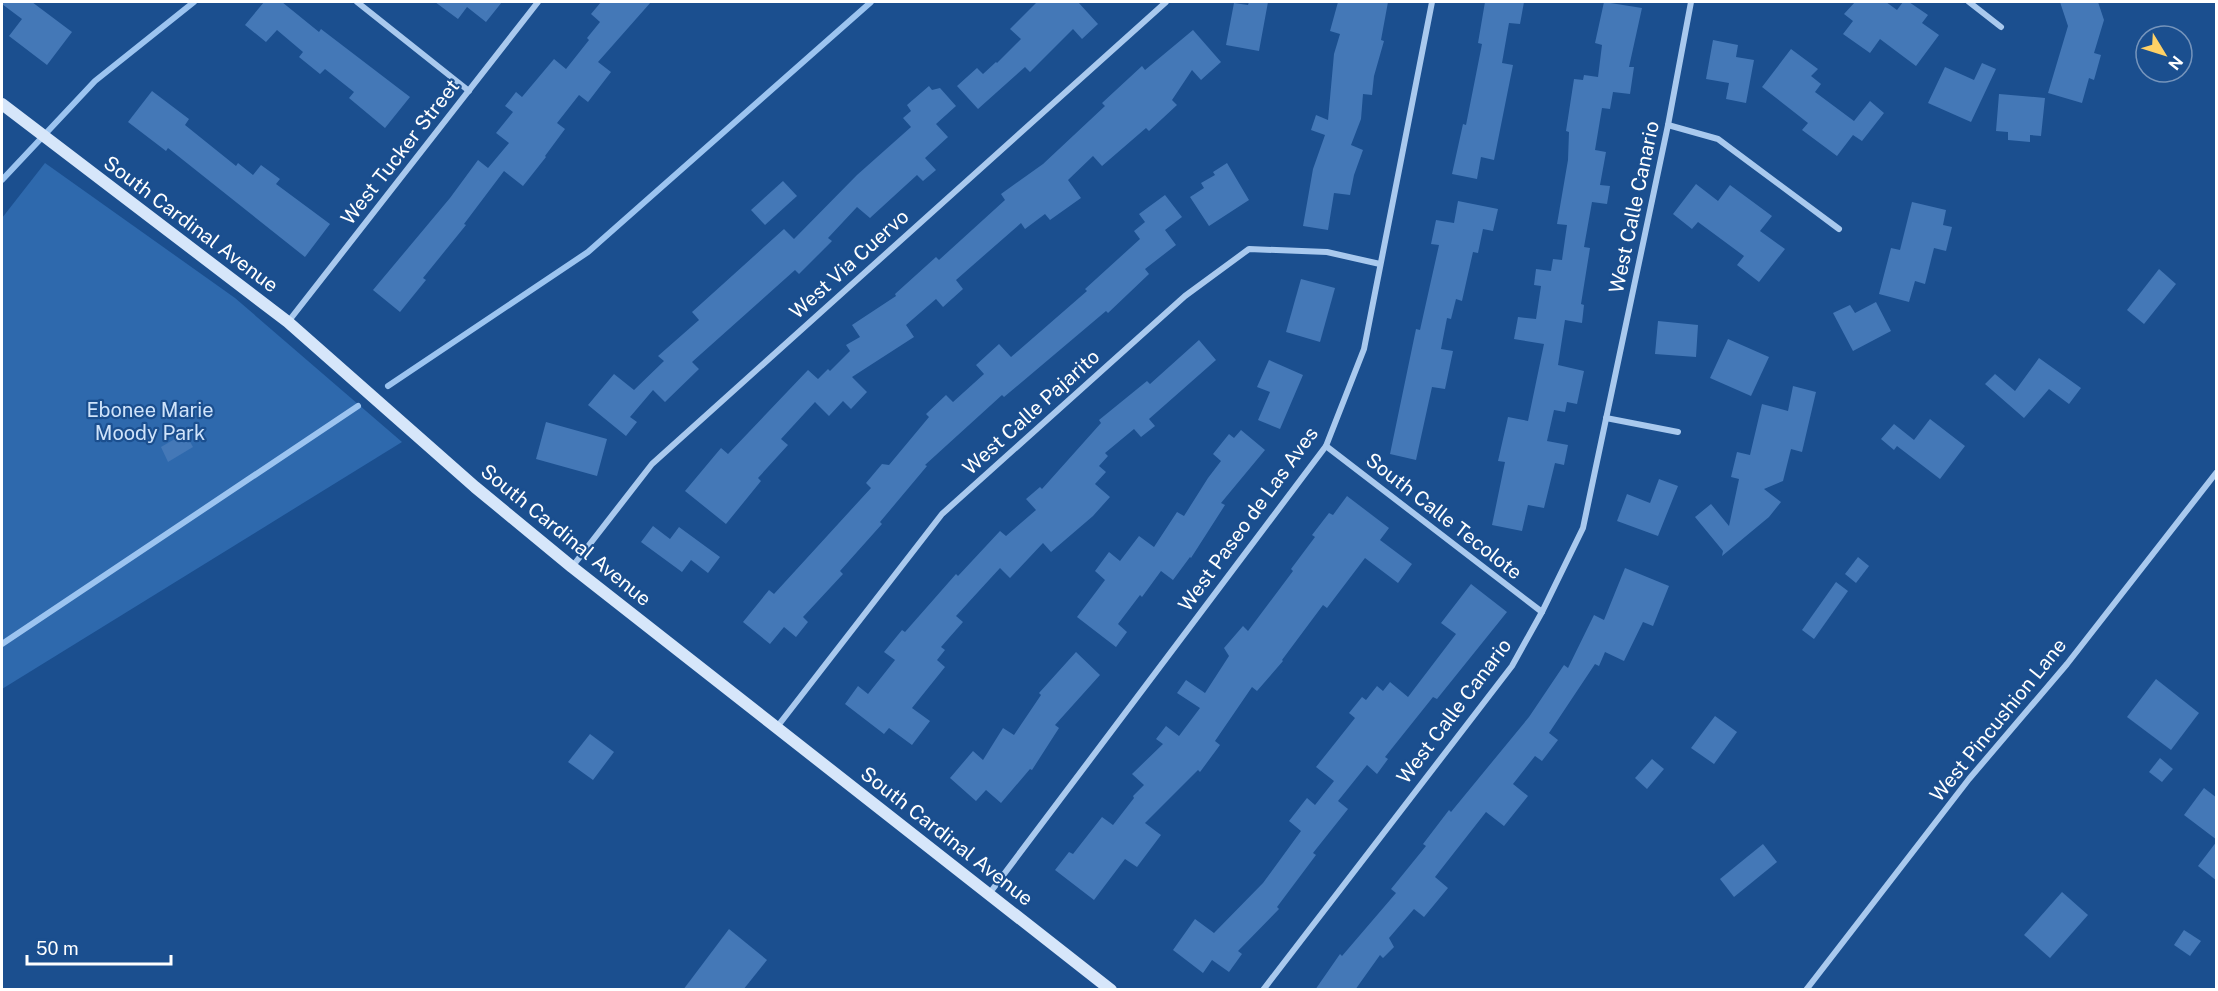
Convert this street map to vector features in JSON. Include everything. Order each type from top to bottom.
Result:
[{"type":"main road","name":"South Cardinal Avenue","points":[[2,104],[288,322],[475,487],[572,567],[1111,990]]},
{"type":"street","points":[[357,2],[469,91]]},
{"type":"street","name":"West Tucker Street","points":[[288,322],[538,2]]},
{"type":"street","name":"West Via Cuervo","points":[[572,567],[652,464],[1166,2]]},
{"type":"street","name":"West Paseo de Las Aves","points":[[989,894],[1326,446],[1364,349],[1432,2]]},
{"type":"street","name":"West Calle Canario","points":[[1263,990],[1512,666],[1542,612],[1583,528],[1668,125],[1691,2]]},
{"type":"street","points":[[1969,2],[2001,27]]},
{"type":"street","points":[[1668,125],[1718,139],[1839,229]]},
{"type":"street","name":"West Calle Pajarito","points":[[777,727],[942,514],[1185,296],[1249,249],[1327,252],[1380,264]]},
{"type":"street","points":[[1606,418],[1678,432]]},
{"type":"street","name":"South Calle Tecolote","points":[[1326,446],[1542,612]]},
{"type":"street","name":"West Pincushion Lane","points":[[1806,990],[1969,779],[2067,664],[2217,473]]},
{"type":"green space","name":"Ebonee Marie Moody Park","points":[[45,163],[235,298],[402,442],[2,689],[2,218]]},
{"type":"building","points":[[2,2],[32,2],[72,32],[47,65],[9,36],[22,19]]},
{"type":"building","points":[[264,2],[282,2],[319,32],[321,29],[410,97],[385,128],[349,98],[354,92],[325,69],[320,74],[299,57],[303,52],[277,30],[266,42],[245,25]]},
{"type":"building","points":[[435,2],[502,2],[486,22],[467,7],[458,19]]},
{"type":"building","points":[[601,2],[651,2],[598,62],[611,72],[588,102],[579,95],[557,123],[565,129],[523,186],[504,171],[464,224],[466,225],[423,278],[426,280],[400,312],[373,290],[450,198],[478,160],[488,168],[509,143],[496,133],[513,112],[505,106],[516,92],[522,97],[554,59],[566,69],[600,22],[591,14]]},
{"type":"building","points":[[1037,2],[1078,2],[1098,24],[1082,39],[1073,29],[1030,72],[1025,67],[978,109],[957,86],[977,68],[983,74],[1021,39],[1010,29]]},
{"type":"building","points":[[1249,2],[1268,2],[1259,51],[1226,45],[1234,3],[1248,5]]},
{"type":"building","points":[[1338,2],[1388,2],[1381,40],[1384,41],[1374,76],[1372,95],[1363,94],[1361,119],[1351,145],[1363,150],[1350,195],[1334,193],[1328,230],[1303,226],[1313,169],[1325,135],[1311,130],[1316,115],[1328,120],[1334,54],[1340,34],[1330,31]]},
{"type":"building","points":[[1485,2],[1524,2],[1520,24],[1509,23],[1502,63],[1513,65],[1494,160],[1481,157],[1477,179],[1452,174],[1463,124],[1466,125],[1482,44],[1478,43]]},
{"type":"building","points":[[1604,2],[1642,8],[1629,67],[1634,67],[1630,94],[1613,92],[1610,109],[1602,108],[1595,150],[1606,152],[1600,185],[1610,186],[1607,204],[1592,202],[1584,247],[1590,248],[1581,304],[1584,305],[1582,323],[1565,320],[1558,365],[1584,371],[1577,404],[1567,402],[1565,412],[1554,410],[1547,441],[1568,445],[1564,465],[1555,463],[1544,508],[1528,505],[1522,531],[1492,525],[1505,462],[1498,461],[1508,417],[1528,421],[1544,344],[1514,339],[1518,317],[1536,319],[1541,286],[1534,285],[1536,269],[1551,271],[1553,259],[1562,260],[1567,225],[1557,224],[1568,160],[1569,132],[1566,131],[1574,79],[1583,80],[1584,75],[1598,77],[1602,45],[1595,43]]},
{"type":"building","points":[[1855,2],[1886,2],[1897,10],[1903,2],[1909,2],[1928,15],[1922,23],[1939,35],[1916,66],[1880,39],[1870,53],[1843,34],[1853,21],[1844,14]]},
{"type":"building","points":[[2060,2],[2098,2],[2104,20],[2094,53],[2101,55],[2094,80],[2089,78],[2082,103],[2048,93],[2068,26]]},
{"type":"building","points":[[1193,30],[1221,62],[1201,80],[1192,70],[1172,100],[1177,105],[1149,131],[1146,128],[1102,166],[1093,156],[1068,180],[1081,198],[1050,220],[1045,214],[1025,229],[1021,223],[956,280],[963,289],[943,307],[936,299],[906,325],[914,337],[852,377],[867,392],[851,409],[843,401],[829,416],[815,402],[781,439],[788,445],[758,478],[761,481],[726,524],[685,491],[721,448],[728,454],[808,370],[818,379],[828,369],[830,371],[850,351],[846,345],[860,337],[852,325],[896,296],[895,294],[936,257],[939,260],[1005,200],[1001,194],[1043,164],[1105,106],[1102,103],[1142,66],[1145,70]]},
{"type":"building","points":[[1713,40],[1738,45],[1736,57],[1754,60],[1746,103],[1726,99],[1729,83],[1706,79]]},
{"type":"building","points":[[1791,49],[1818,69],[1811,76],[1821,84],[1815,92],[1854,121],[1870,101],[1884,113],[1862,141],[1853,135],[1837,156],[1802,130],[1808,123],[1762,87]]},
{"type":"building","points":[[1982,63],[1996,69],[1971,122],[1928,103],[1945,67],[1974,80]]},
{"type":"building","points":[[929,86],[932,90],[940,88],[956,106],[936,124],[948,137],[925,158],[936,170],[923,181],[917,175],[870,218],[857,207],[828,238],[832,241],[799,274],[795,270],[692,362],[699,369],[665,402],[653,390],[630,417],[637,422],[626,436],[588,405],[614,374],[634,390],[664,361],[658,356],[699,320],[692,312],[784,229],[794,239],[857,175],[911,127],[903,118],[911,111],[907,105]]},
{"type":"building","points":[[152,91],[189,119],[185,125],[236,166],[238,163],[253,175],[261,165],[280,179],[276,184],[330,224],[305,257],[168,148],[166,151],[128,122]]},
{"type":"building","points":[[1999,94],[2045,98],[2041,136],[2030,135],[2030,142],[2008,140],[2008,132],[1996,131]]},
{"type":"building","points":[[1227,163],[1249,200],[1209,226],[1190,197],[1204,188],[1201,183],[1215,175],[1213,172]]},
{"type":"building","points":[[783,181],[797,196],[765,225],[751,210]]},
{"type":"building","points":[[1696,184],[1718,201],[1730,185],[1772,216],[1760,231],[1785,249],[1759,282],[1737,265],[1744,256],[1698,222],[1692,229],[1673,214]]},
{"type":"building","points":[[1165,195],[1182,217],[1165,230],[1176,245],[1145,269],[1149,274],[1108,313],[1106,311],[1004,397],[1002,395],[925,465],[927,466],[880,522],[882,524],[840,571],[843,574],[803,617],[808,622],[796,637],[784,627],[770,644],[743,622],[769,590],[774,594],[871,488],[866,483],[882,464],[889,465],[929,417],[926,414],[946,395],[953,402],[984,374],[976,365],[999,344],[1011,357],[1087,291],[1085,289],[1140,239],[1134,231],[1145,222],[1139,214]]},
{"type":"building","points":[[1458,201],[1498,209],[1493,231],[1483,229],[1478,253],[1473,252],[1462,301],[1456,299],[1451,319],[1447,318],[1441,349],[1453,351],[1445,389],[1432,387],[1416,460],[1390,454],[1416,329],[1420,330],[1439,245],[1431,244],[1436,220],[1454,223]]},
{"type":"building","points":[[1912,202],[1946,210],[1943,225],[1952,227],[1946,251],[1934,248],[1925,284],[1915,281],[1909,302],[1879,294],[1891,248],[1900,250]]},
{"type":"building","points":[[2159,269],[2176,284],[2144,324],[2127,310]]},
{"type":"building","points":[[1301,279],[1335,288],[1320,342],[1286,332]]},
{"type":"building","points":[[1876,302],[1891,331],[1853,351],[1833,313],[1850,305],[1855,313]]},
{"type":"building","points":[[1658,321],[1698,325],[1696,357],[1655,354]]},
{"type":"building","points":[[1728,339],[1769,357],[1751,396],[1710,378]]},
{"type":"building","points":[[1199,340],[1216,360],[1149,419],[1155,426],[1141,437],[1134,429],[1105,453],[1108,456],[1099,466],[1106,472],[1095,484],[1110,497],[1093,516],[1051,552],[1043,543],[1010,578],[1000,568],[956,616],[963,622],[941,647],[945,650],[937,660],[945,667],[912,708],[930,721],[912,745],[889,728],[884,734],[845,704],[858,686],[868,694],[895,660],[884,652],[902,630],[905,632],[956,574],[958,576],[1000,531],[1006,536],[1036,510],[1026,499],[1040,487],[1042,489],[1101,423],[1099,420],[1147,381],[1150,384]]},
{"type":"building","points":[[2039,358],[2081,388],[2069,404],[2049,389],[2024,418],[1985,384],[1995,374],[2015,391]]},
{"type":"building","points":[[1269,360],[1303,375],[1280,429],[1258,420],[1270,392],[1257,387]]},
{"type":"building","points":[[1793,386],[1816,392],[1802,452],[1791,449],[1783,481],[1764,489],[1781,502],[1769,517],[1722,556],[1723,551],[1695,517],[1711,504],[1729,526],[1739,479],[1731,477],[1737,452],[1750,455],[1762,404],[1788,411]]},
{"type":"building","points":[[1930,419],[1965,446],[1940,479],[1897,446],[1894,450],[1881,439],[1894,424],[1914,440]]},
{"type":"building","points":[[546,422],[607,439],[597,476],[536,459]]},
{"type":"building","points":[[1241,430],[1265,450],[1221,503],[1225,505],[1191,558],[1173,580],[1161,571],[1118,624],[1127,632],[1116,647],[1077,617],[1105,580],[1095,571],[1109,552],[1120,561],[1139,536],[1154,547],[1177,512],[1184,516],[1221,461],[1213,454],[1229,434],[1234,438]]},
{"type":"building","points":[[185,433],[193,447],[168,462],[161,447]]},
{"type":"building","points":[[1659,479],[1678,486],[1658,536],[1617,521],[1627,494],[1650,503]]},
{"type":"building","points":[[1347,496],[1389,528],[1380,540],[1412,564],[1398,583],[1365,558],[1327,608],[1323,605],[1283,661],[1257,691],[1252,687],[1215,741],[1220,745],[1200,772],[1198,770],[1145,823],[1161,835],[1137,867],[1125,859],[1094,900],[1055,870],[1069,852],[1073,854],[1102,817],[1113,825],[1134,798],[1133,796],[1144,785],[1132,774],[1163,744],[1156,739],[1166,726],[1179,736],[1200,708],[1177,693],[1186,680],[1205,693],[1229,656],[1224,648],[1243,626],[1248,631],[1293,571],[1291,569],[1315,537],[1312,535],[1329,513],[1333,515]]},
{"type":"building","points":[[653,526],[670,539],[679,527],[720,557],[708,573],[691,560],[682,572],[641,542]]},
{"type":"building","points":[[1858,557],[1869,566],[1856,583],[1845,574]]},
{"type":"building","points":[[1625,568],[1669,586],[1653,626],[1643,622],[1624,661],[1605,652],[1599,666],[1595,664],[1549,733],[1558,740],[1542,761],[1535,756],[1513,784],[1528,796],[1504,826],[1486,812],[1435,877],[1448,888],[1424,917],[1414,909],[1389,938],[1394,947],[1383,958],[1380,955],[1355,990],[1315,990],[1340,954],[1342,956],[1396,893],[1391,889],[1426,846],[1423,844],[1449,810],[1451,812],[1529,717],[1564,665],[1568,668],[1594,615],[1604,620]]},
{"type":"building","points":[[1836,582],[1848,591],[1814,639],[1802,630]]},
{"type":"building","points":[[1471,584],[1507,612],[1437,699],[1433,697],[1385,757],[1388,759],[1377,774],[1367,765],[1338,801],[1348,809],[1313,853],[1316,855],[1277,907],[1279,909],[1238,951],[1242,954],[1229,972],[1212,960],[1203,973],[1173,950],[1195,919],[1214,933],[1263,883],[1301,831],[1289,821],[1307,798],[1315,805],[1334,781],[1316,767],[1355,718],[1349,713],[1362,697],[1366,700],[1377,686],[1383,691],[1390,682],[1408,697],[1456,634],[1441,623]]},
{"type":"building","points":[[1076,652],[1100,675],[1055,725],[1059,728],[1032,770],[1030,769],[1001,803],[986,790],[976,801],[950,778],[973,751],[983,760],[1003,728],[1014,735],[1041,695],[1039,693]]},
{"type":"building","points":[[2156,679],[2199,713],[2171,750],[2127,717]]},
{"type":"building","points":[[1715,716],[1737,732],[1714,764],[1691,748]]},
{"type":"building","points":[[590,734],[614,752],[593,780],[568,762]]},
{"type":"building","points":[[2160,758],[2173,769],[2162,782],[2149,772]]},
{"type":"building","points":[[1652,759],[1664,769],[1647,789],[1635,778]]},
{"type":"building","points":[[2204,788],[2217,798],[2217,840],[2184,815]]},
{"type":"building","points":[[2217,841],[2217,881],[2198,866]]},
{"type":"building","points":[[1763,844],[1777,862],[1734,897],[1720,879]]},
{"type":"building","points":[[2062,892],[2088,915],[2050,958],[2024,935]]},
{"type":"building","points":[[729,929],[767,960],[743,990],[683,990]]},
{"type":"building","points":[[2184,930],[2201,941],[2190,956],[2174,945]]},
{"type":"waterway","points":[[2,180],[95,81],[194,2]]},
{"type":"waterway","points":[[388,386],[588,252],[871,2]]},
{"type":"waterway","points":[[2,644],[358,406]]}]
